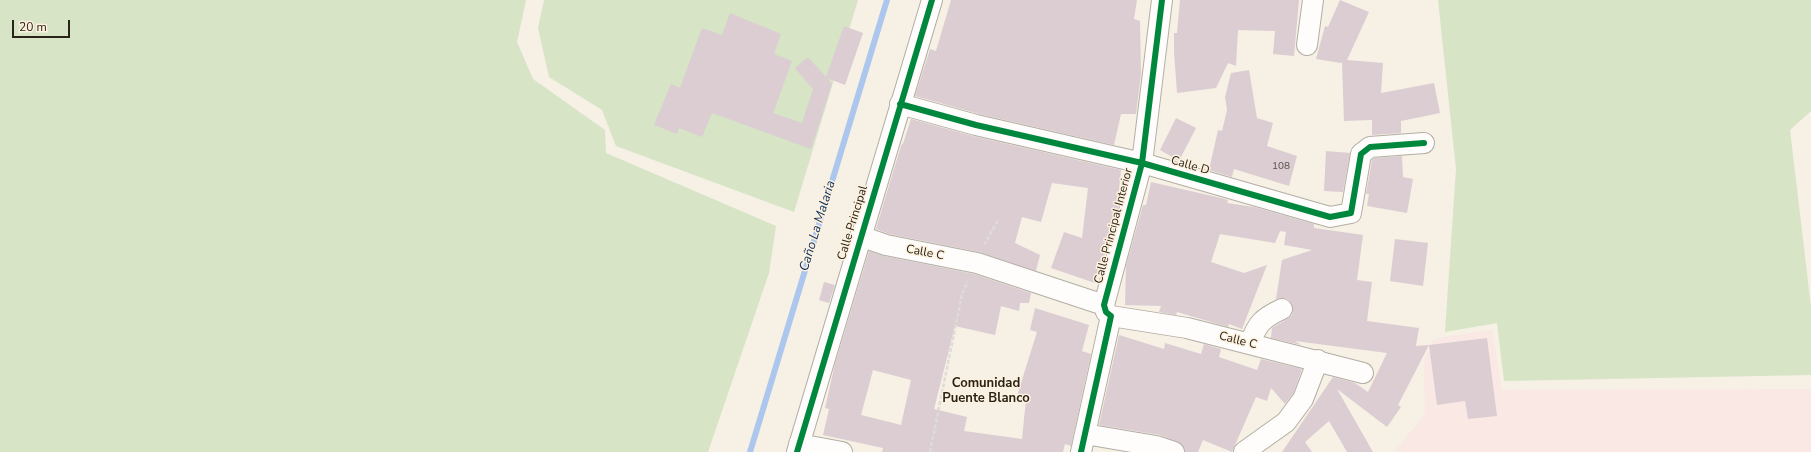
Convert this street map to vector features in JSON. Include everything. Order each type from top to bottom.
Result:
[{"type":"street","name":"Calle Principal","points":[[798,448],[860,236],[932,0]]},
{"type":"street","name":"Calle Principal Interior","points":[[1083,443],[1107,310],[1142,163],[1162,0]]},
{"type":"street","points":[[1307,45],[1313,0]]},
{"type":"street","name":"Calle D","points":[[900,104],[976,125],[1142,163],[1330,217],[1351,213],[1361,154],[1370,146],[1424,143]]},
{"type":"street","name":"Calle C","points":[[860,236],[886,245],[977,263],[1107,310],[1318,360],[1363,373]]},
{"type":"street","points":[[1250,344],[1253,335],[1262,320],[1282,308]]},
{"type":"street","points":[[1244,452],[1286,422],[1303,399],[1318,360]]},
{"type":"street","points":[[1083,443],[1156,446],[1174,452]]},
{"type":"street","points":[[798,448],[842,452]]},
{"type":"path","points":[[930,452],[962,294],[977,263],[987,236],[998,220]]},
{"type":"shaded area","points":[[1492,330],[1502,390],[1811,389],[1811,452],[1394,452],[1425,414],[1424,360],[1432,342],[1438,338]]},
{"type":"green space","points":[[0,0],[526,0],[517,42],[533,79],[605,130],[606,153],[776,226],[769,273],[708,452],[0,452]]},
{"type":"green space","points":[[544,0],[858,0],[794,212],[616,146],[602,110],[549,77],[538,28]]},
{"type":"green space","points":[[1438,0],[1811,0],[1811,111],[1790,130],[1811,307],[1811,375],[1504,381],[1497,323],[1445,332],[1456,169]]},
{"type":"building","points":[[951,0],[1137,0],[1134,19],[1140,21],[1141,74],[1136,114],[1121,114],[1114,145],[979,114],[915,96],[930,49],[936,51]]},
{"type":"building","points":[[1180,0],[1299,0],[1294,56],[1273,54],[1275,31],[1238,30],[1236,66],[1228,63],[1216,88],[1177,93],[1174,33],[1177,33]]},
{"type":"building","points":[[1340,0],[1369,12],[1347,60],[1383,63],[1381,93],[1434,83],[1440,113],[1401,121],[1401,133],[1372,135],[1372,120],[1344,121],[1342,62],[1316,59],[1325,26],[1328,27]]},
{"type":"building","points":[[730,13],[781,34],[774,54],[792,61],[773,113],[802,123],[813,89],[795,68],[808,57],[826,77],[844,26],[863,33],[845,85],[827,78],[832,84],[811,149],[712,113],[702,137],[679,128],[677,134],[654,125],[671,84],[680,88],[702,28],[722,35]]},
{"type":"building","points":[[1249,70],[1257,118],[1273,123],[1267,146],[1297,156],[1289,186],[1234,169],[1232,177],[1209,170],[1218,130],[1222,131],[1227,110],[1225,97],[1231,73]]},
{"type":"building","points":[[1176,118],[1196,128],[1179,161],[1160,150]]},
{"type":"building","points":[[911,119],[973,136],[1121,170],[1118,200],[1120,200],[1107,248],[1095,283],[1051,268],[1064,232],[1082,238],[1088,188],[1052,183],[1041,222],[1022,217],[1015,243],[1040,255],[1036,271],[979,252],[889,234],[876,229],[902,143],[903,144]]},
{"type":"building","points":[[1326,151],[1350,153],[1343,192],[1324,191]]},
{"type":"building","points":[[1402,156],[1403,177],[1413,179],[1407,213],[1367,206],[1369,194],[1366,194],[1372,160],[1374,158]]},
{"type":"building","points":[[1151,182],[1221,198],[1228,200],[1227,203],[1254,207],[1314,224],[1314,228],[1363,235],[1357,280],[1372,282],[1367,321],[1419,328],[1416,346],[1429,345],[1398,405],[1401,407],[1387,427],[1337,389],[1373,452],[1347,452],[1329,421],[1305,442],[1312,452],[1282,452],[1333,377],[1355,383],[1368,392],[1387,353],[1295,341],[1301,345],[1271,338],[1272,328],[1292,315],[1293,310],[1292,304],[1288,299],[1276,299],[1282,260],[1312,250],[1284,245],[1286,232],[1280,231],[1275,243],[1220,234],[1211,262],[1244,273],[1267,265],[1242,329],[1229,324],[1228,327],[1177,312],[1176,315],[1159,312],[1161,306],[1125,305],[1126,266],[1143,205],[1146,205]]},
{"type":"building","points":[[1395,239],[1428,243],[1423,286],[1390,281]]},
{"type":"building","points":[[869,251],[884,256],[974,274],[1031,293],[1029,303],[1020,303],[1019,311],[1001,306],[995,335],[955,326],[934,409],[967,417],[964,431],[1022,439],[1026,399],[1017,396],[1037,332],[1030,330],[1035,308],[1089,325],[1082,351],[1091,354],[1071,446],[1065,444],[1063,452],[882,452],[883,448],[823,435],[829,409],[825,408],[835,364]],"holes":[[[873,370],[911,380],[901,425],[861,415]]]},
{"type":"building","points":[[824,282],[835,285],[829,303],[819,300]]},
{"type":"building","points":[[1119,335],[1164,349],[1165,343],[1201,354],[1204,344],[1221,349],[1219,357],[1257,370],[1261,359],[1302,369],[1293,394],[1285,404],[1271,388],[1267,401],[1256,397],[1232,452],[1203,440],[1198,452],[1185,452],[1182,444],[1160,435],[1099,425]]},
{"type":"building","points":[[1487,338],[1497,416],[1468,419],[1465,401],[1437,405],[1429,345]]},
{"type":"waterway","name":"Caño La Malaria","points":[[750,452],[887,0]]},
{"type":"cycle path","points":[[797,452],[932,0]]},
{"type":"cycle path","points":[[1081,452],[1111,316],[1106,312],[1104,305],[1142,163],[1162,0]]},
{"type":"cycle path","points":[[900,104],[976,125],[1142,163],[1330,217],[1351,213],[1361,154],[1370,147],[1424,143]]},
{"type":"district","name":"Comunidad Puente Blanco","points":[[986,392]]}]
